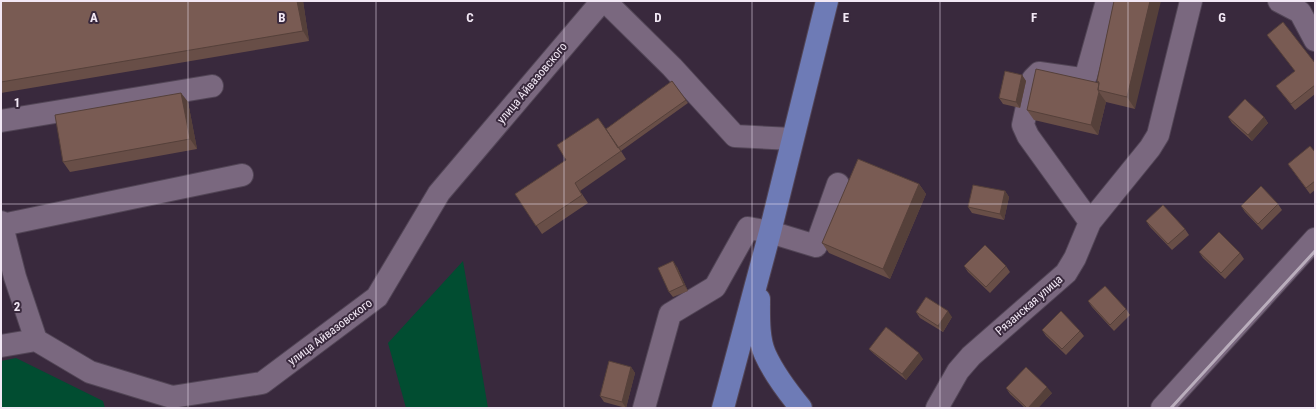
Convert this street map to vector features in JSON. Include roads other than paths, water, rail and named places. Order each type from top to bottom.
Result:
[{"type":"main road","points":[[723,408],[770,232],[827,1]]},
{"type":"main road","points":[[759,270],[759,325],[765,353],[783,386],[801,408]]},
{"type":"street","points":[[603,1],[672,67],[735,136],[792,139]]},
{"type":"street","name":"улица Айвазовского","points":[[36,340],[90,372],[172,398],[262,383],[377,297],[439,193],[603,1]]},
{"type":"street","points":[[1090,222],[1028,136],[1023,125],[1033,79],[1040,73],[1081,79],[1086,76],[1107,1]]},
{"type":"street","name":"Рязанская улица","points":[[937,408],[958,371],[971,356],[1066,273],[1075,258],[1090,222],[1150,148],[1158,135],[1191,1]]},
{"type":"street","points":[[1279,1],[1305,7],[1315,40]]},
{"type":"street","points":[[1,121],[212,86]]},
{"type":"street","points":[[1,346],[36,340],[15,277],[1,224],[242,176]]},
{"type":"street","points":[[644,408],[670,314],[715,287],[748,228],[770,232],[816,246],[838,184]]},
{"type":"street","points":[[1162,408],[1315,239]]},
{"type":"railway","points":[[1171,408],[1315,251]]}]
